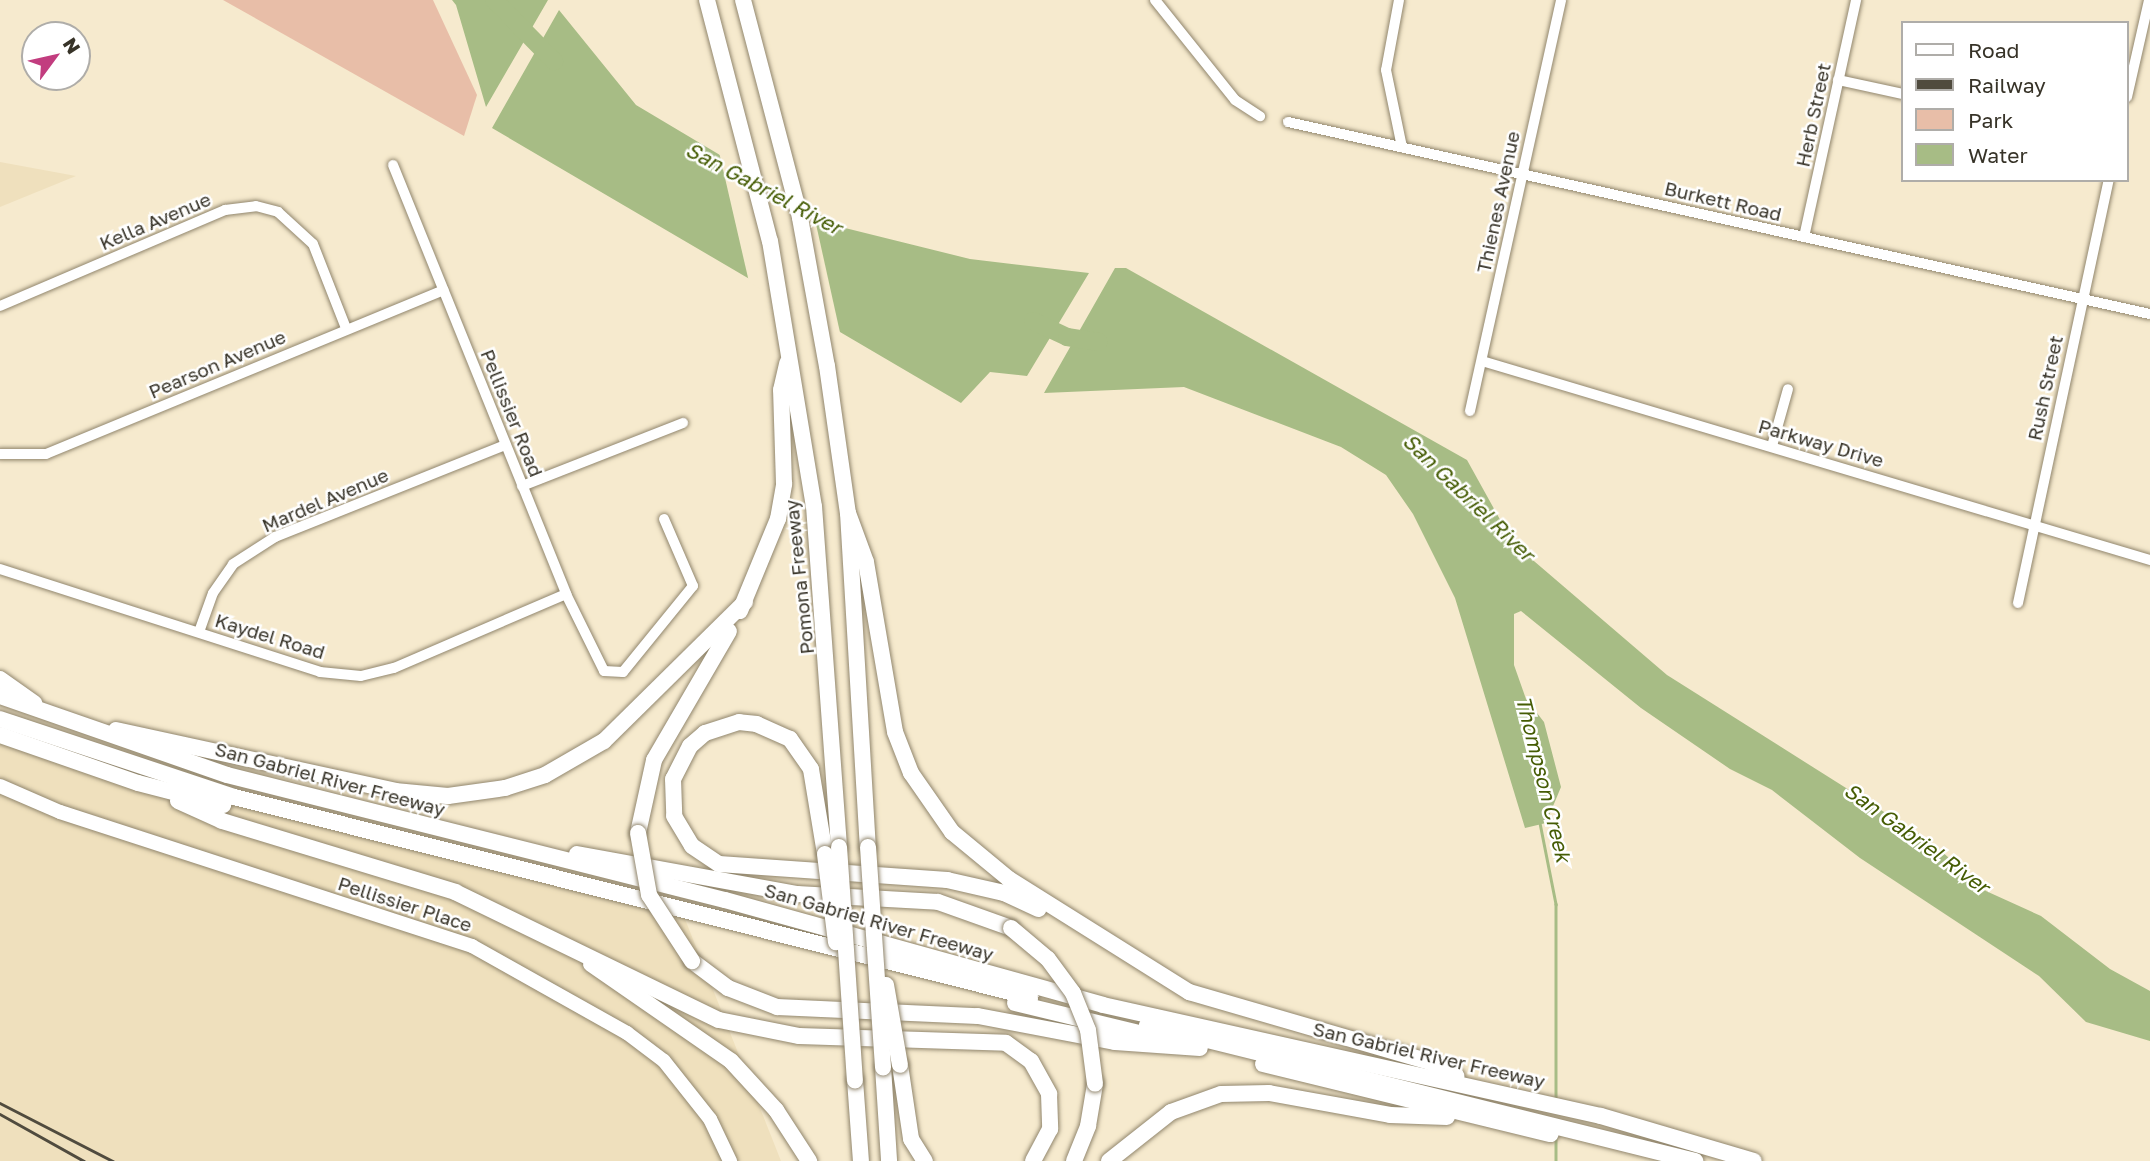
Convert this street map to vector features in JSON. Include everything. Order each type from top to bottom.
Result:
[{"type":"highway","name":"Pomona Freeway","points":[[707,0],[749,148],[789,351],[814,510],[832,850],[861,1161]]},
{"type":"highway","points":[[743,0],[800,218],[827,366],[847,507],[889,1161]]},
{"type":"highway","points":[[789,351],[781,390],[783,489],[772,544],[745,602],[654,760],[638,833],[649,895],[692,961],[728,988],[777,1007],[978,1016],[1115,1042],[1200,1048]]},
{"type":"highway","points":[[847,507],[866,562],[885,692],[911,773],[952,832],[982,858],[1104,942],[1189,992],[1430,1062],[1480,1088]]},
{"type":"highway","points":[[87,729],[123,731],[395,792],[487,792],[545,775],[593,749],[709,643],[745,602]]},
{"type":"highway","points":[[0,679],[56,718]]},
{"type":"highway","name":"San Gabriel River Freeway","points":[[0,696],[87,729],[227,775],[759,910],[1103,1005],[1265,1038],[1480,1088],[1501,1107],[1601,1132],[1754,1161]]},
{"type":"highway","points":[[0,710],[243,793],[733,913],[759,910]]},
{"type":"highway","points":[[0,719],[246,800],[1501,1107]]},
{"type":"highway","points":[[832,850],[811,769],[789,739],[766,726],[739,723],[721,726],[690,746],[673,779],[674,816],[692,846],[719,864],[979,886],[1104,942]]},
{"type":"highway","name":"San Gabriel River Freeway","points":[[0,735],[138,783],[1479,1118],[1501,1107],[1601,1132],[1659,1161]]},
{"type":"highway","points":[[138,783],[222,821],[455,892],[681,1005],[756,1029],[822,1038],[976,1037],[1006,1042],[1031,1061],[1049,1094],[1050,1129],[1033,1161]]},
{"type":"highway","points":[[474,839],[797,894],[955,905],[1011,928],[1048,959],[1073,993],[1088,1030],[1095,1084],[1088,1126],[1074,1161]]},
{"type":"highway","points":[[871,899],[911,1139],[925,1161]]},
{"type":"highway","points":[[569,948],[731,1061],[776,1110],[809,1161]]},
{"type":"highway","points":[[1265,1038],[1293,1054],[1501,1107]]},
{"type":"highway","points":[[1109,1161],[1171,1112],[1221,1094],[1269,1093],[1390,1115],[1479,1118]]},
{"type":"highway","points":[[1601,1132],[1695,1161]]},
{"type":"highway","points":[[1601,1132],[1720,1161]]},
{"type":"main road","name":"Pellissier Place","points":[[0,786],[60,812],[472,946],[648,1047],[693,1094],[730,1161]]},
{"type":"street","points":[[1155,0],[1234,100],[1260,116]]},
{"type":"street","points":[[1399,0],[1386,70],[1402,147]]},
{"type":"street","name":"Thienes Avenue","points":[[1469,411],[1561,0]]},
{"type":"street","name":"Herb Street","points":[[1804,237],[1856,0]]},
{"type":"street","points":[[2129,87],[2149,0]]},
{"type":"street","points":[[1838,80],[1902,94]]},
{"type":"street","name":"Burkett Road","points":[[1289,122],[2150,314]]},
{"type":"street","name":"Pellissier Road","points":[[393,165],[566,594],[604,671],[623,672],[693,586],[664,519]]},
{"type":"street","name":"Rush Street","points":[[2018,603],[2109,182]]},
{"type":"street","name":"Kella Avenue","points":[[0,306],[225,210],[256,206],[278,212],[313,244],[346,328]]},
{"type":"street","name":"Pearson Avenue","points":[[0,454],[46,454],[346,328],[444,290]]},
{"type":"street","name":"Parkway Drive","points":[[1482,361],[2034,523],[2150,560]]},
{"type":"street","points":[[1772,446],[1788,389]]},
{"type":"street","points":[[522,486],[683,423]]},
{"type":"street","name":"Mardel Avenue","points":[[199,632],[213,593],[233,564],[275,537],[505,445]]},
{"type":"street","name":"Kaydel Road","points":[[0,569],[320,672],[361,676],[394,668],[566,594]]},
{"type":"shaded area","points":[[0,162],[76,176],[0,207]]},
{"type":"shaded area","points":[[0,712],[220,789],[681,909],[781,1161],[0,1161]]},
{"type":"green space","points":[[223,0],[433,0],[477,95],[464,136]]},
{"type":"water","points":[[452,0],[548,0],[486,107],[456,5]]},
{"type":"water","points":[[559,10],[636,105],[841,227],[970,259],[1089,273],[1027,376],[990,372],[961,403],[492,128]]},
{"type":"water","points":[[1115,268],[1126,268],[1467,460],[1513,543],[1667,675],[1930,841],[1986,891],[2041,916],[2110,969],[2150,991],[2150,1041],[2086,1022],[2039,976],[1860,858],[1772,790],[1730,769],[1641,708],[1521,611],[1514,614],[1514,665],[1526,699],[1544,722],[1561,787],[1546,823],[1525,828],[1455,598],[1413,514],[1386,475],[1341,447],[1184,387],[1044,393]]},
{"type":"pier","points":[[719,152],[812,206],[841,337],[749,282]]},
{"type":"waterway","name":"San Gabriel River","points":[[494,0],[554,61]]},
{"type":"waterway","name":"San Gabriel River","points":[[1033,321],[1067,337],[1099,342]]},
{"type":"waterway","name":"Thompson Creek","points":[[1540,823],[1556,904],[1556,1098]]},
{"type":"waterway","name":"Thompson Creek","points":[[1556,1136],[1556,1161]]},
{"type":"railway","points":[[0,1103],[113,1161]]},
{"type":"railway","points":[[0,1114],[84,1161]]}]
